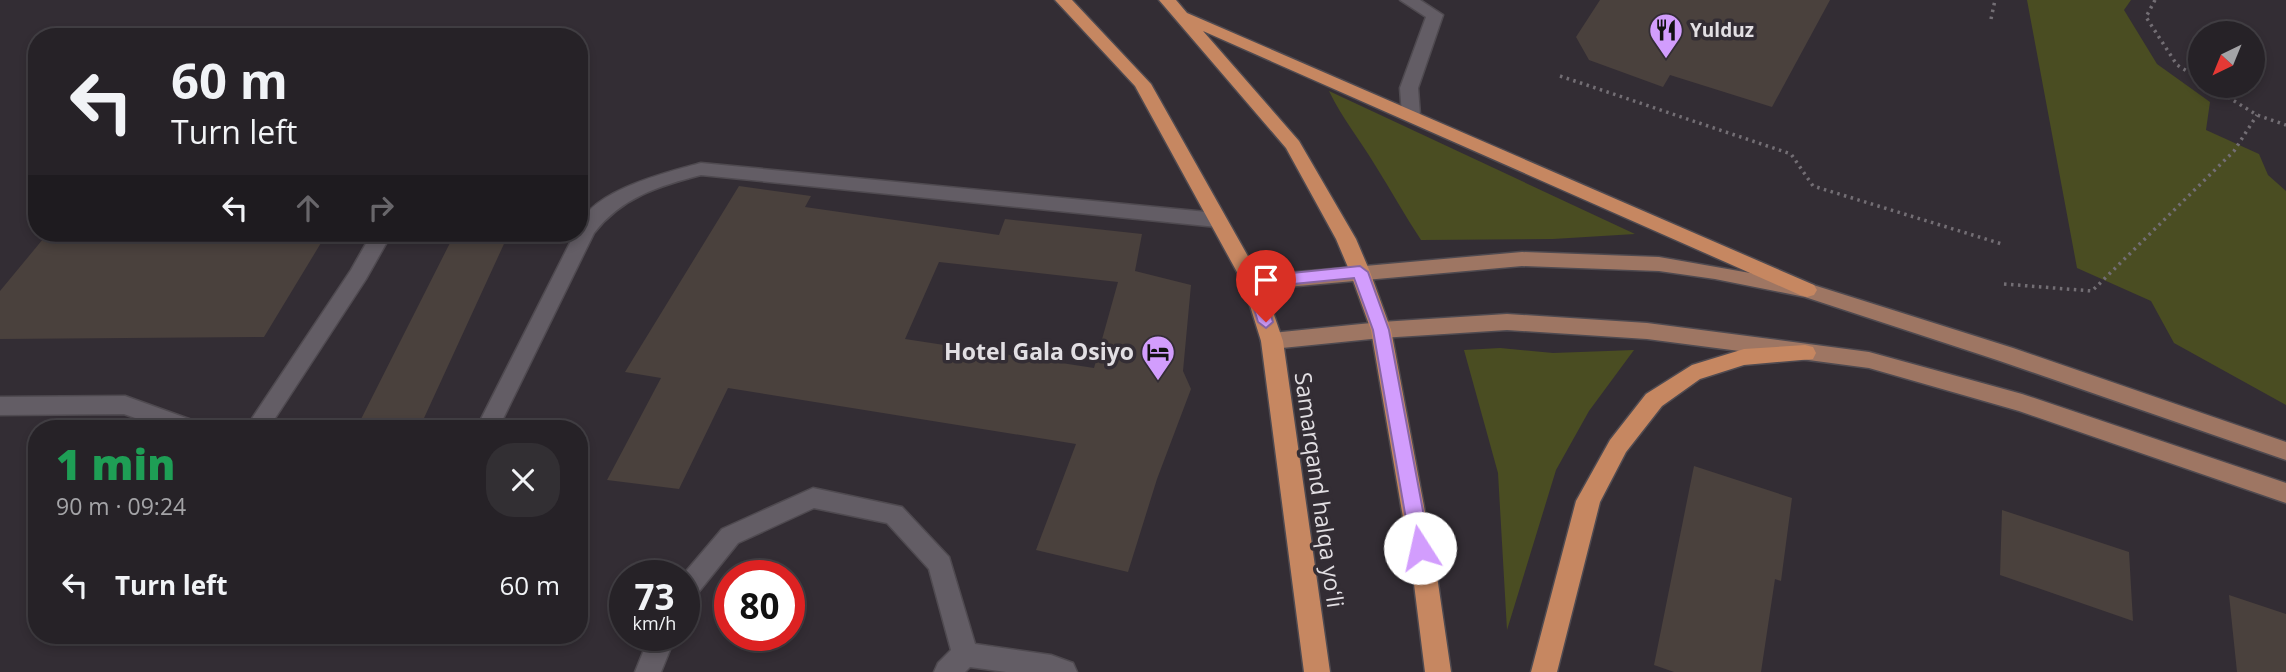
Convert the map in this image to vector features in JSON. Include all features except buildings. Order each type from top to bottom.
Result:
[{"type":"highway","name":"Samarqand halqa yoʻli","points":[[1063,0],[1142,84],[1253,283],[1272,341],[1317,672]]},
{"type":"highway","points":[[1167,0],[1293,145],[1346,239],[1360,272],[1381,330],[1425,576],[1438,672]]},
{"type":"highway","points":[[1181,15],[1807,290]]},
{"type":"highway","points":[[1544,672],[1588,500],[1618,446],[1654,400],[1692,373],[1744,357],[1805,353]]},
{"type":"main road","points":[[1253,283],[1522,259],[1659,264],[1807,290],[2005,354],[2286,451]]},
{"type":"main road","points":[[1272,341],[1381,330],[1507,322],[1647,331],[1869,360],[2022,402],[2286,493]]},
{"type":"lane","points":[[1408,0],[1435,15],[1409,88],[1410,115]]},
{"type":"lane","points":[[588,227],[599,211],[643,185],[701,169],[1217,220]]},
{"type":"lane","points":[[262,420],[359,274],[377,242]]},
{"type":"lane","points":[[491,420],[580,242]]},
{"type":"lane","points":[[0,406],[125,405],[167,420]]},
{"type":"lane","points":[[700,572],[730,536],[813,498],[894,514],[940,564],[965,654]]},
{"type":"lane","points":[[648,672],[657,651]]},
{"type":"lane","points":[[947,672],[965,654]]},
{"type":"lane","points":[[965,654],[1051,667],[1064,672]]},
{"type":"path","points":[[1992,19],[1995,0]]},
{"type":"path","points":[[2155,0],[2146,17],[2177,65],[2188,72]]},
{"type":"path","points":[[1560,76],[1791,154],[1813,186],[2002,244]]},
{"type":"path","points":[[2229,98],[2257,115],[2286,125]]},
{"type":"path","points":[[2004,284],[2092,291],[2234,151],[2257,115]]},
{"type":"green space","points":[[2027,0],[2131,0],[2124,10],[2157,64],[2188,86],[2188,98],[2204,98],[2210,102],[2206,130],[2259,154],[2268,175],[2286,191],[2286,405],[2174,343],[2151,301],[2077,268]]},
{"type":"green space","points":[[1329,91],[1635,234],[1553,239],[1421,240]]},
{"type":"green space","points":[[1500,348],[1553,353],[1634,350],[1589,411],[1556,470],[1507,630],[1498,473],[1464,350]]},
{"type":"place","name":"Yulduz","points":[[1666,60]]},
{"type":"place","name":"Hotel Gala Osiyo","points":[[1158,382]]},
{"type":"route","points":[[1266,322],[1253,283],[1360,272],[1381,330],[1420,548]]}]
